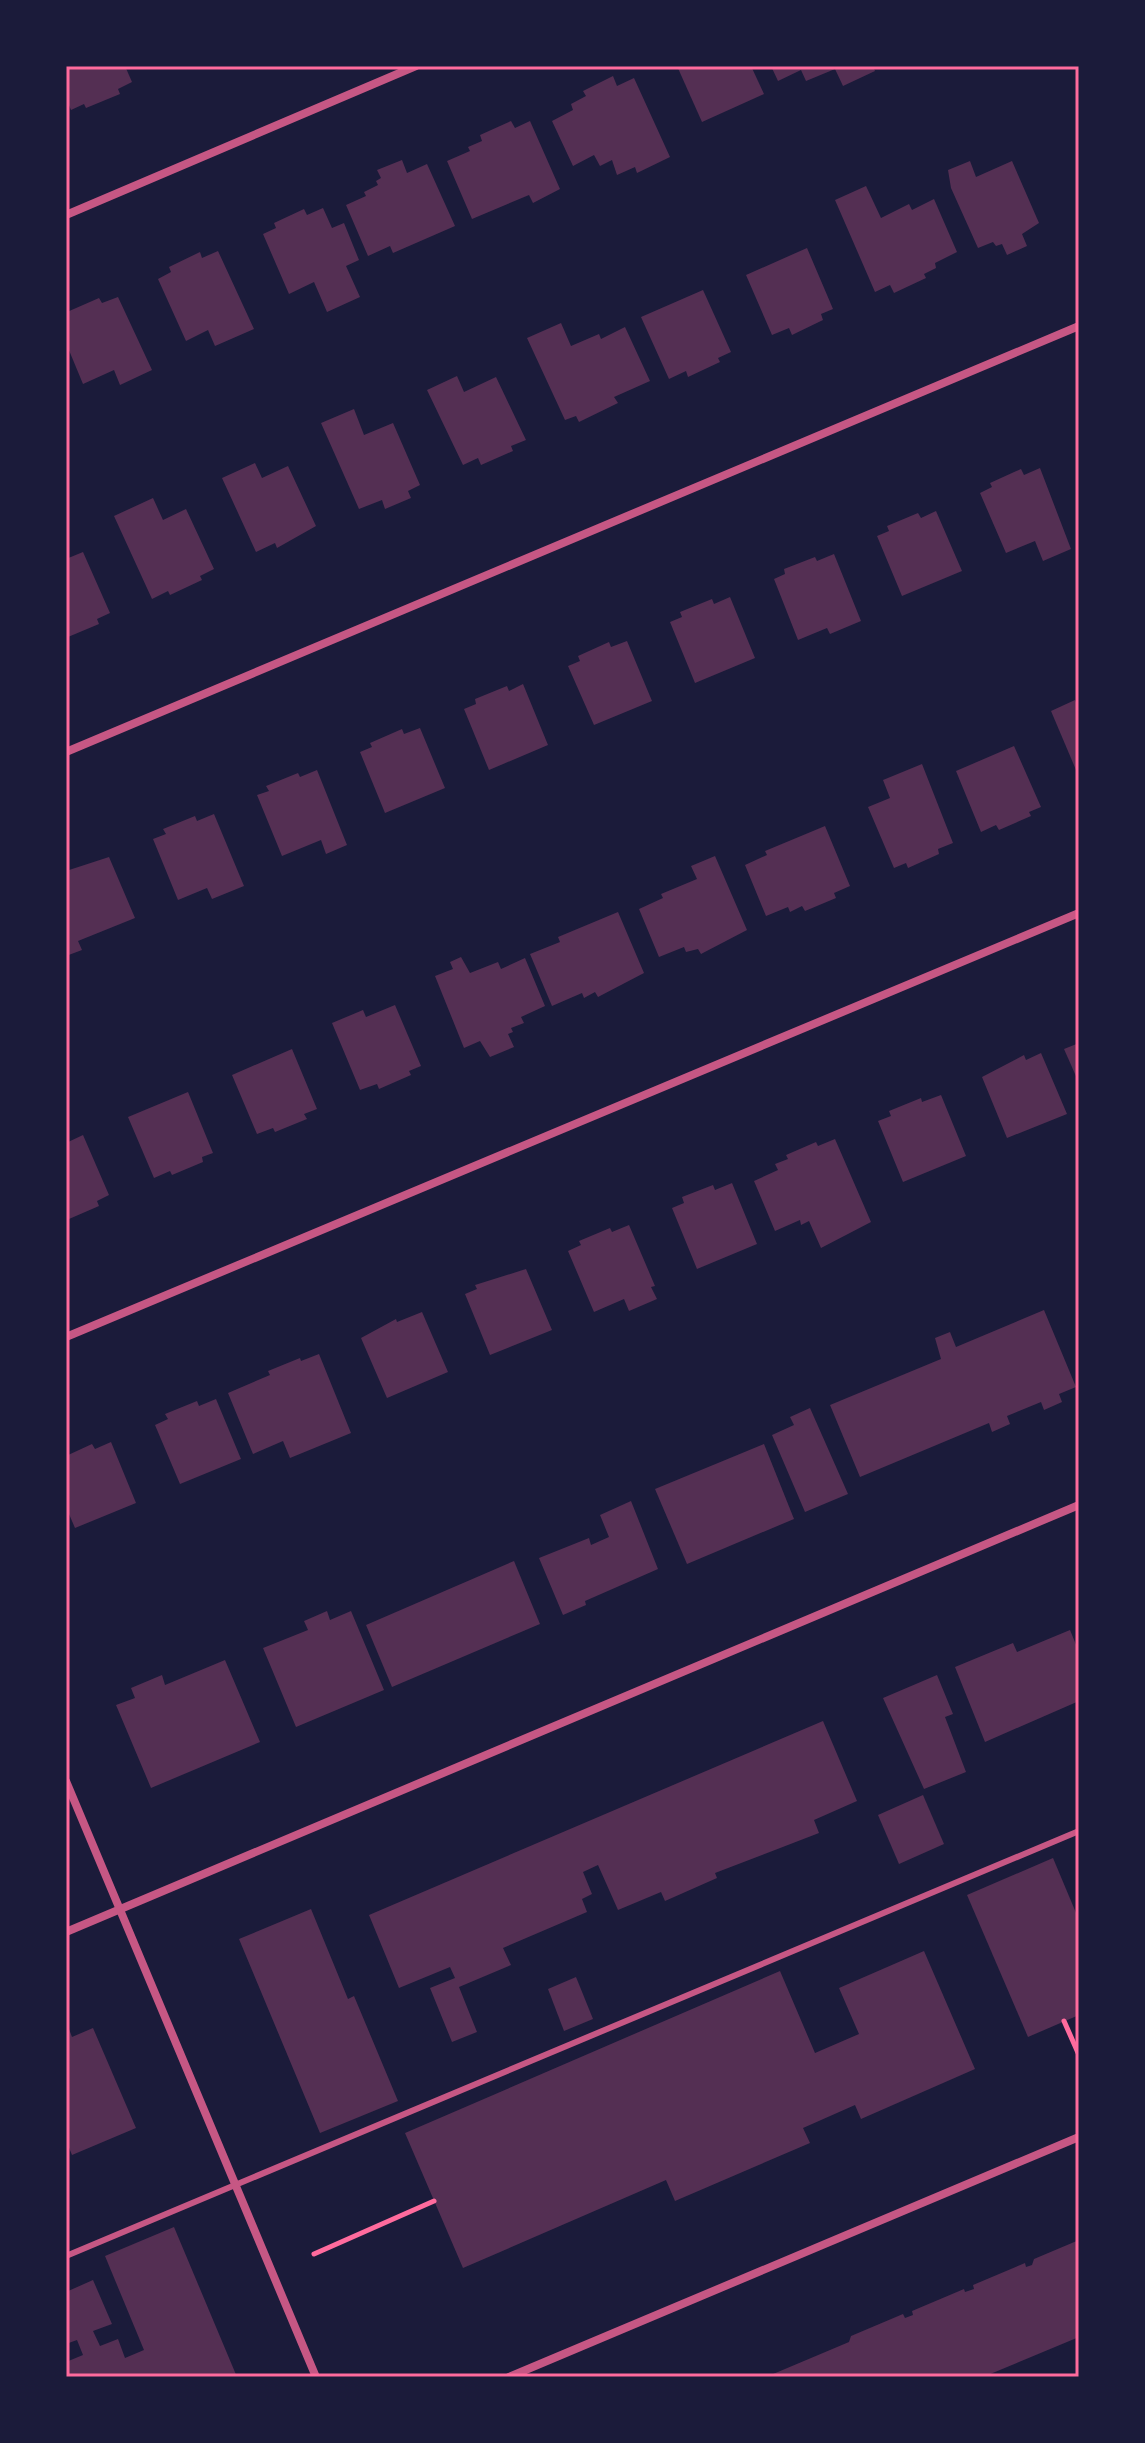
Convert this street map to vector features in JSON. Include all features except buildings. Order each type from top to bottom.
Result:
[{"type":"street","points":[[66,215],[416,66]]},
{"type":"street","points":[[66,752],[1079,326]]},
{"type":"street","points":[[66,1337],[1079,913]]},
{"type":"street","points":[[66,1932],[1079,1505]]},
{"type":"street","points":[[66,1781],[316,2377]]},
{"type":"street","points":[[509,2377],[1079,2137]]},
{"type":"lane","points":[[66,2256],[1079,1831]]},
{"type":"path","points":[[1064,2021],[1079,2055]]},
{"type":"path","points":[[314,2254],[434,2201]]}]
